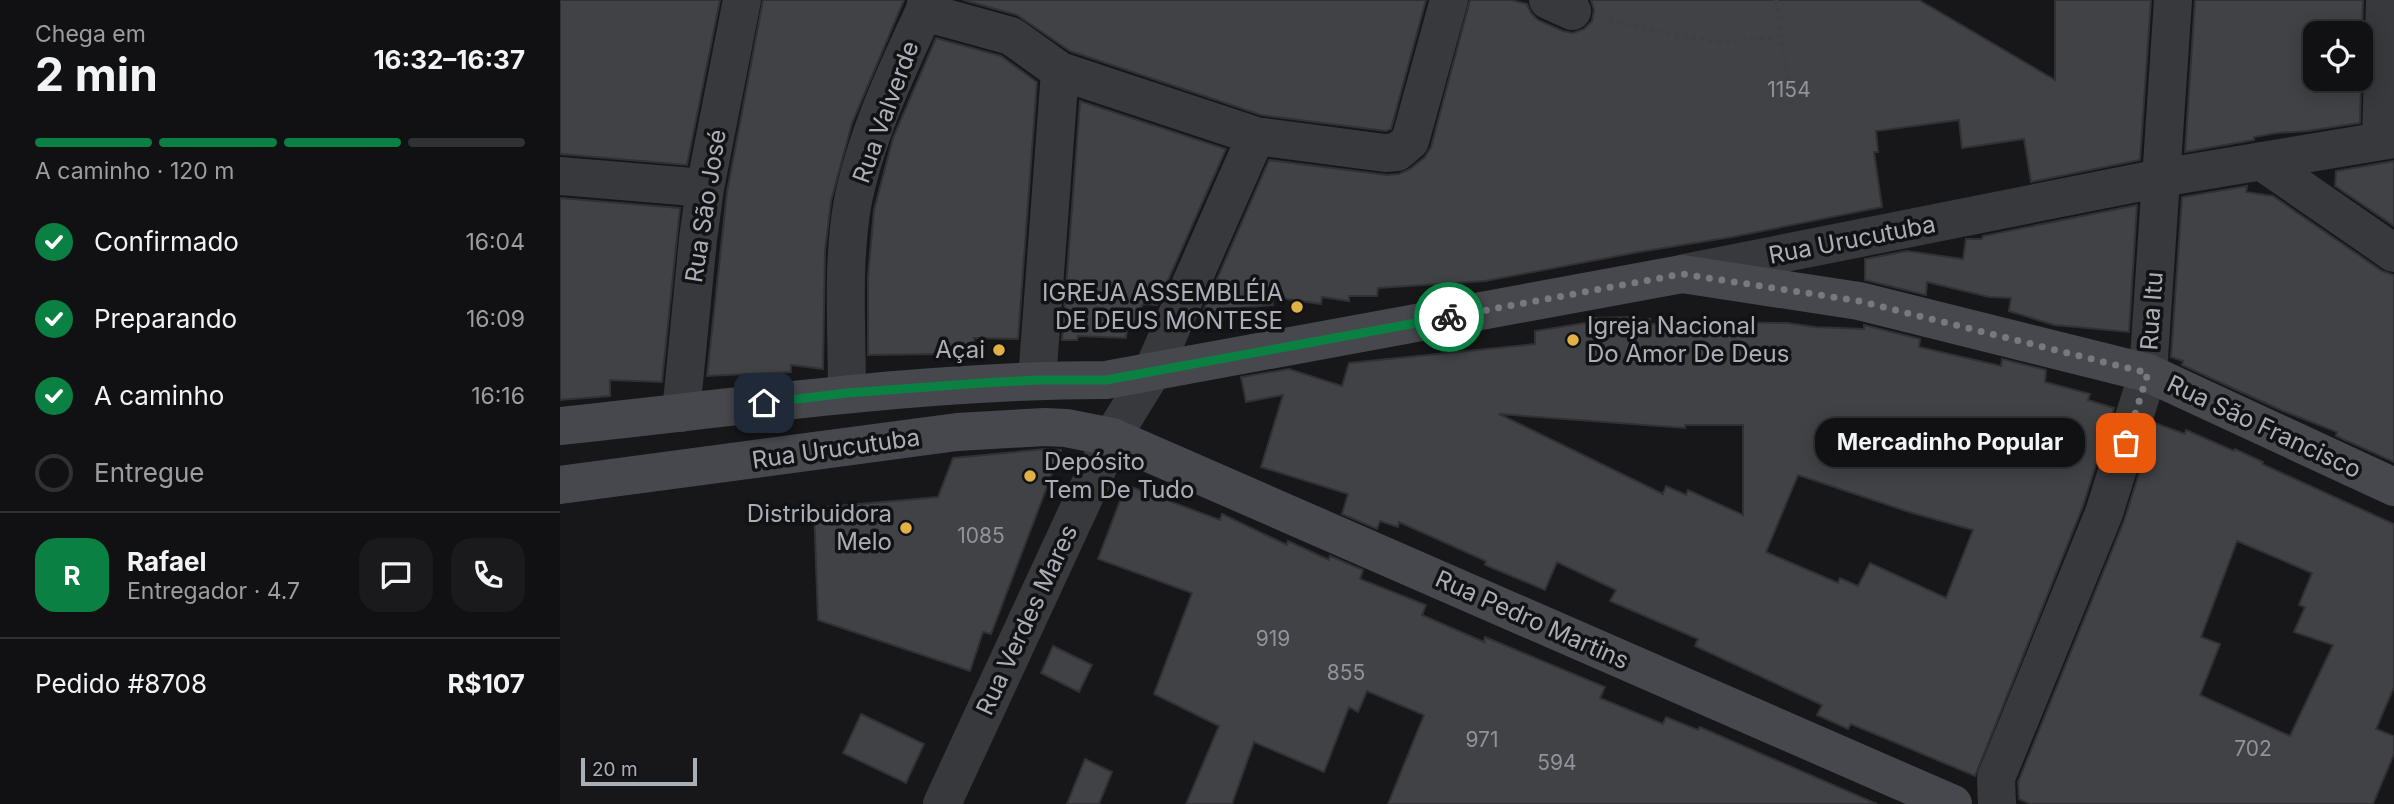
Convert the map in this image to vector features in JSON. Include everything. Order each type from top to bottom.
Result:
[{"type":"street","name":"Rua São José","points":[[681,413],[705,188],[742,0]]},
{"type":"street","points":[[925,6],[1011,36],[1060,71],[1256,136],[1385,153],[1397,152],[1410,141],[1449,0]]},
{"type":"street","name":"Rua Itu","points":[[1997,804],[1996,778],[2104,513],[2148,373],[2173,0]]},
{"type":"street","points":[[2385,0],[2387,140]]},
{"type":"street","name":"Rua Valverde","points":[[847,393],[847,267],[852,207],[867,152],[892,80],[925,6]]},
{"type":"street","points":[[1037,380],[1060,71]]},
{"type":"street","points":[[1152,372],[1256,136]]},
{"type":"street","name":"Rua Urucutuba","points":[[560,426],[847,393],[1037,380],[1106,380],[1682,274],[2161,178],[2387,140]]},
{"type":"street","points":[[2261,161],[2394,253]]},
{"type":"street","points":[[560,176],[705,188]]},
{"type":"street","name":"Rua São Francisco","points":[[1682,274],[1859,301],[2148,373],[2394,488]]},
{"type":"street","name":"Rua Verdes Mares","points":[[942,804],[1112,437],[1152,372]]},
{"type":"street","name":"Rua Urucutuba","points":[[560,485],[957,432],[1045,427],[1066,428],[1112,437]]},
{"type":"street","name":"Rua Pedro Martins","points":[[1112,437],[1953,804]]},
{"type":"path","points":[[1776,0],[1792,112]]},
{"type":"path","points":[[1560,6],[1681,36],[1717,42],[1781,36]]},
{"type":"building","points":[[560,0],[720,0],[687,165],[560,154]]},
{"type":"building","points":[[763,0],[904,0],[852,123],[831,201],[825,251],[823,369],[791,365],[791,372],[707,376],[727,192]]},
{"type":"building","points":[[963,0],[1426,0],[1391,129],[1386,131],[1261,115],[1070,51],[1017,15]]},
{"type":"building","points":[[1470,0],[1511,0],[1527,4],[1538,20],[1573,33],[1584,29],[1592,21],[1594,10],[1591,0],[1919,0],[2055,80],[2055,0],[2151,0],[2140,160],[2031,182],[2024,139],[1962,148],[1959,120],[1876,131],[1878,152],[1874,152],[1882,207],[1485,281],[1378,288],[1377,296],[1349,296],[1349,301],[1322,297],[1321,304],[1272,297],[1273,305],[1228,309],[1227,313],[1203,311],[1269,160],[1387,175],[1410,169],[1425,157],[1431,147]]},
{"type":"building","points":[[2195,0],[2363,0],[2362,21],[2303,21],[2303,91],[2361,91],[2360,123],[2277,133],[2254,137],[2254,140],[2185,152]]},
{"type":"building","points":[[936,38],[1001,56],[1037,82],[1018,339],[974,338],[975,356],[868,355],[868,276],[874,210],[893,138]]},
{"type":"building","points":[[1080,101],[1226,149],[1157,305],[1143,304],[1132,328],[1127,328],[1126,338],[1078,336],[1077,340],[1062,340]]},
{"type":"building","points":[[2394,161],[2394,226],[2335,186],[2336,171]]},
{"type":"building","points":[[2247,186],[2246,192],[2273,196],[2382,271],[2394,275],[2394,462],[2336,436],[2337,432],[2283,411],[2182,365],[2183,361],[2171,357],[2182,197]]},
{"type":"building","points":[[560,198],[680,208],[662,382],[610,380],[610,396],[560,400]]},
{"type":"building","points":[[2137,205],[2129,332],[2054,325],[2009,311],[2011,298],[1989,297],[1927,282],[1926,295],[1865,280],[1865,259],[1907,251],[1963,259],[1966,239],[1982,239],[1983,236]]},
{"type":"building","points":[[1590,318],[1650,319],[1650,324],[1787,323],[1864,329],[1864,325],[1920,339],[1919,347],[2001,366],[2002,359],[2046,370],[2045,382],[2090,394],[2088,400],[2114,408],[2083,506],[1975,776],[1851,724],[1848,729],[1817,715],[1822,705],[1695,646],[1698,639],[1610,601],[1616,590],[1557,562],[1545,590],[1485,565],[1486,561],[1399,522],[1398,527],[1380,521],[1377,529],[1342,514],[1348,494],[1261,467],[1283,395],[1246,402],[1241,377],[1289,369],[1342,386],[1349,363],[1535,344],[1535,331],[1591,322]],"holes":[[[1499,414],[1685,428],[1685,425],[1743,425],[1743,515],[1688,490],[1686,495],[1666,486],[1663,494]],[[1798,475],[1973,530],[1946,598],[1870,563],[1858,586],[1840,578],[1838,583],[1766,552]]]},
{"type":"building","points":[[2155,423],[2185,434],[2186,430],[2234,451],[2235,449],[2394,524],[2394,687],[2376,729],[2394,736],[2394,754],[2373,804],[2030,804],[2019,799],[2018,782],[2124,521]],"holes":[[[2237,541],[2312,573],[2299,605],[2305,607],[2294,632],[2333,645],[2290,736],[2200,695],[2220,644],[2201,637]]]},
{"type":"building","points":[[1045,449],[1061,450],[991,634],[983,632],[970,671],[818,620],[814,508],[938,497],[953,458]]},
{"type":"building","points":[[1126,485],[1220,520],[1222,514],[1287,545],[1288,541],[1329,560],[1330,556],[1363,570],[1360,579],[1426,605],[1422,615],[1484,642],[1485,637],[1605,687],[1600,698],[1663,724],[1666,717],[1698,730],[1700,727],[1877,804],[1388,804],[1424,715],[1367,691],[1358,712],[1349,707],[1324,772],[1254,742],[1232,804],[1186,804],[1219,726],[1154,694],[1192,593],[1098,559]]},
{"type":"building","points":[[1053,646],[1092,665],[1079,692],[1041,673]]},
{"type":"building","points":[[861,714],[924,744],[906,783],[843,753]]},
{"type":"building","points":[[1085,759],[1112,772],[1099,804],[1067,804]]},
{"type":"way so far","points":[[1449,317],[1682,274],[1859,301],[2148,373],[2126,443]]},
{"type":"place","name":"IGREJA ASSEMBLÉIA DE DEUS MONTESE","points":[[1297,307]]},
{"type":"place","name":"Igreja Nacional Do Amor De Deus","points":[[1573,340]]},
{"type":"place","name":"Açai","points":[[999,350]]},
{"type":"place","name":"Mercadinho Popular","points":[[2126,443]]},
{"type":"place","name":"Depósito Tem De Tudo","points":[[1030,476]]},
{"type":"place","name":"Distribuidora Melo","points":[[906,528]]},
{"type":"route","points":[[764,403],[847,393],[982,383],[1106,380],[1449,317]]}]
